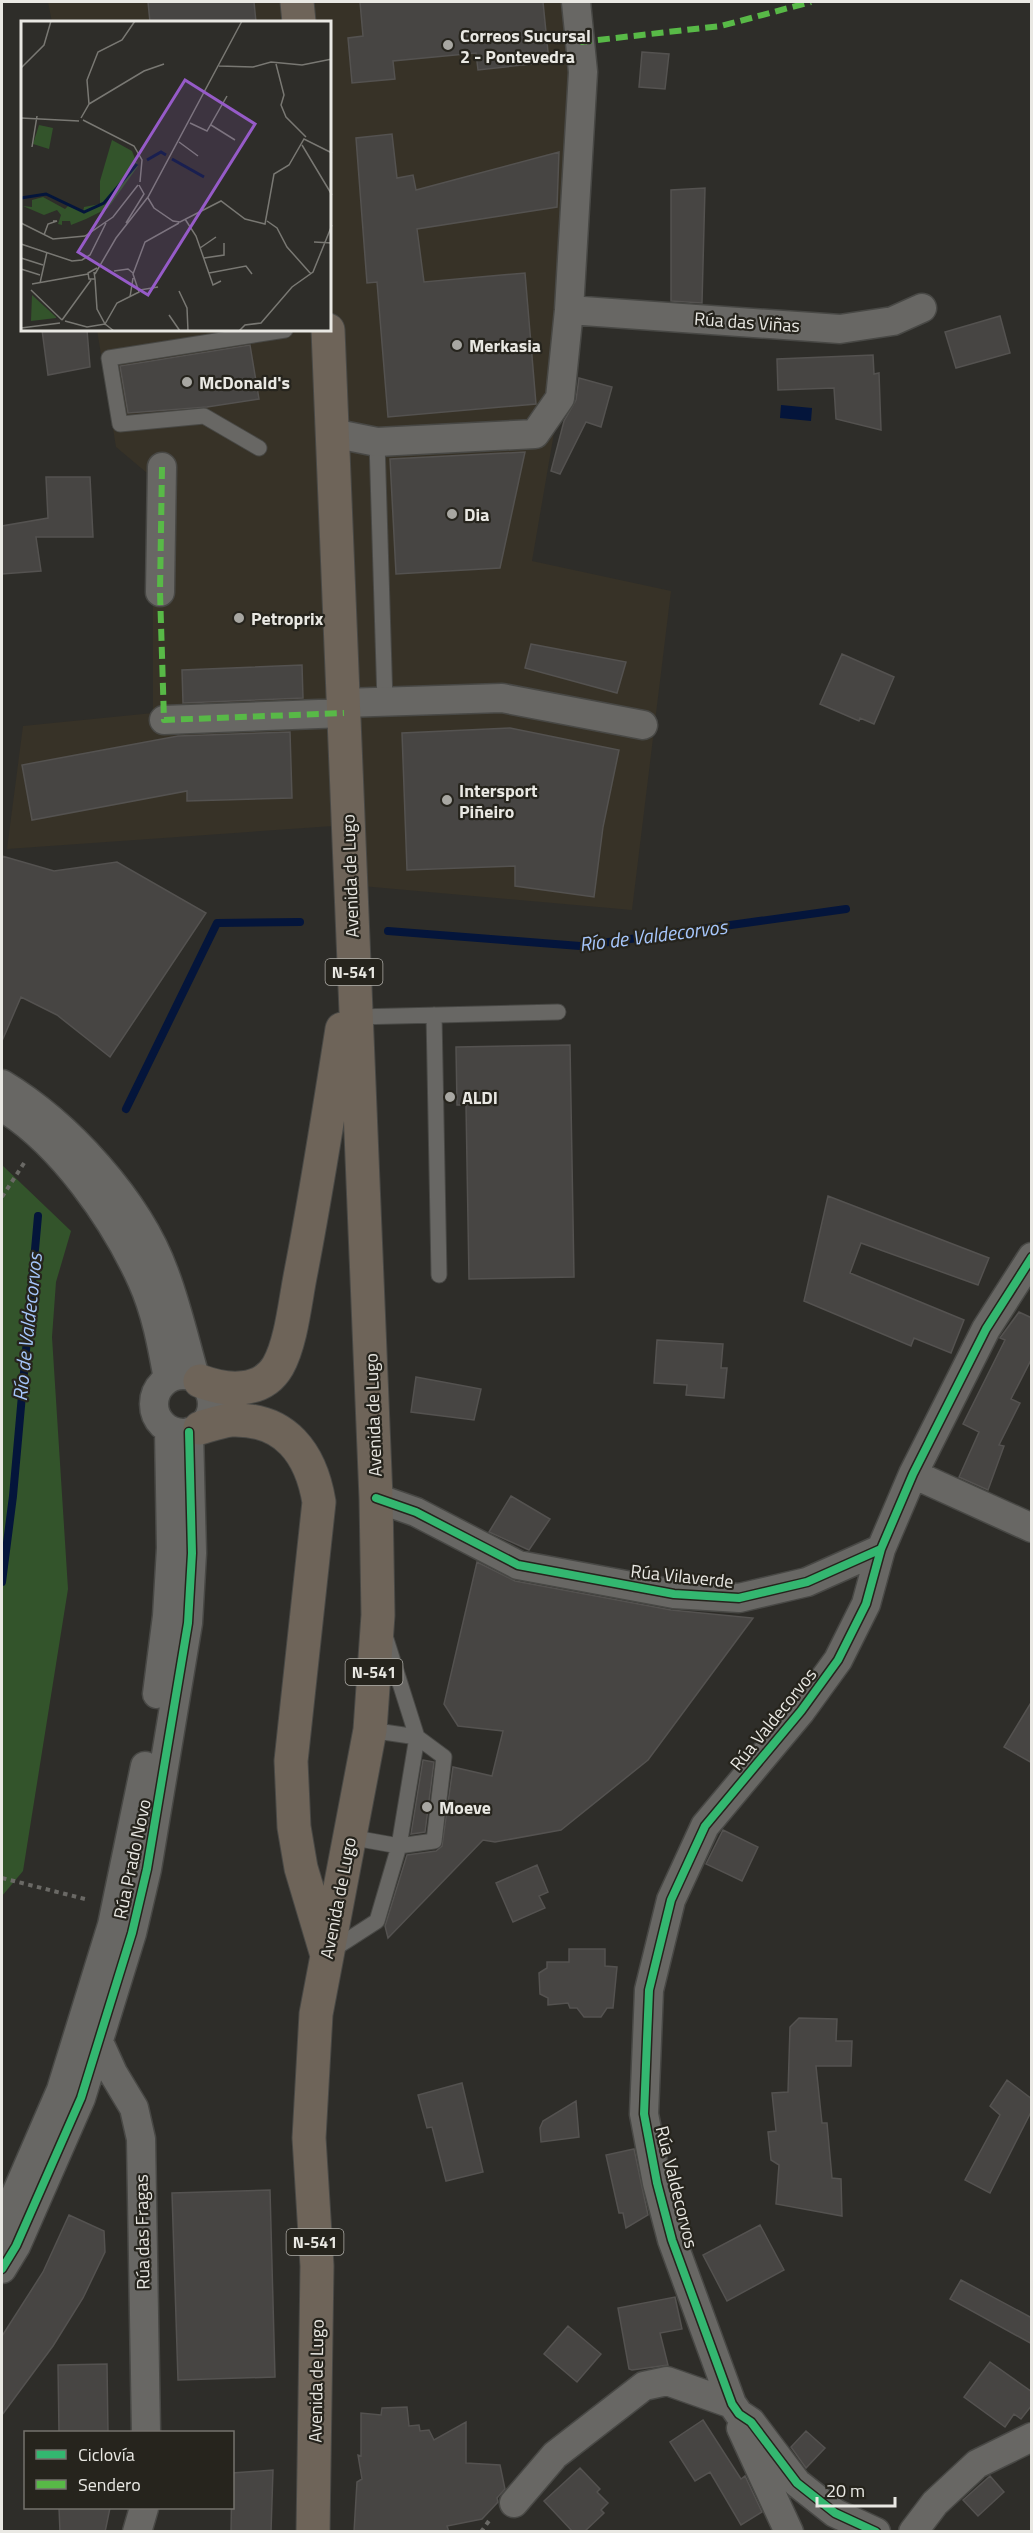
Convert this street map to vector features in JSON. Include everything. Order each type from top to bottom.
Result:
[{"type":"highway","points":[[297,2],[299,21]]},
{"type":"highway","name":"Avenida de Lugo","points":[[313,2532],[317,2266],[309,2138],[316,2014],[370,1730],[378,1615],[376,1498],[328,332]]},
{"type":"highway","points":[[188,1379],[217,1388],[258,1385],[278,1367],[289,1330],[318,1184],[353,956]]},
{"type":"highway","points":[[186,1430],[231,1420],[265,1424],[285,1436],[301,1450],[315,1481],[319,1502],[291,1761],[294,1827],[300,1868],[327,1954]]},
{"type":"street","points":[[332,433],[377,442],[535,434],[560,398],[569,310],[583,72],[576,2]]},
{"type":"street","name":"Rúa das Viñas","points":[[569,310],[840,329],[892,321],[922,308]]},
{"type":"street","points":[[160,592],[162,467]]},
{"type":"street","points":[[164,720],[343,708],[385,702],[502,698],[644,725]]},
{"type":"street","points":[[2,1084],[71,1137],[134,1210],[164,1270],[188,1379]]},
{"type":"street","points":[[2,1107],[60,1157],[116,1231],[143,1283],[160,1335],[188,1379],[211,1395],[212,1405],[207,1420],[186,1430],[159,1421],[154,1402],[156,1394],[188,1379]]},
{"type":"street","points":[[881,1549],[913,1474],[986,1329],[1032,1257]]},
{"type":"street","name":"Rúa Prado Novo","points":[[2,2226],[62,2090],[116,1907],[141,1793],[167,1616],[171,1548],[186,1430]]},
{"type":"street","name":"Rúa Prado Novo","points":[[2,2269],[16,2246],[62,2146],[81,2098],[132,1933],[147,1869],[188,1623],[192,1553],[186,1430]]},
{"type":"street","points":[[913,1474],[1032,1528]]},
{"type":"street","name":"Rúa Vilaverde","points":[[376,1498],[416,1512],[518,1565],[674,1594],[738,1598],[807,1582],[881,1549]]},
{"type":"street","name":"Rúa Valdecorvos","points":[[876,2532],[835,2513],[797,2483],[751,2422],[735,2409],[672,2240],[657,2183],[644,2114],[649,1990],[671,1900],[705,1826],[801,1711],[838,1660],[866,1604],[881,1549]]},
{"type":"street","name":"Rúa das Fragas","points":[[99,2042],[134,2108],[141,2139],[146,2431]]},
{"type":"street","points":[[514,2503],[555,2455],[644,2386],[667,2381],[735,2409],[741,2430],[789,2532]]},
{"type":"street","points":[[913,2532],[935,2503],[977,2464],[1032,2438]]},
{"type":"street","points":[[137,2532],[144,2509]]},
{"type":"lane","points":[[259,448],[204,416],[120,424],[109,358],[272,332]]},
{"type":"lane","points":[[377,442],[385,702]]},
{"type":"lane","points":[[356,1017],[558,1012]]},
{"type":"lane","points":[[434,1015],[439,1275]]},
{"type":"lane","points":[[327,1954],[377,1921],[399,1846],[417,1737],[378,1615]]},
{"type":"lane","points":[[349,1837],[399,1846],[434,1841],[444,1757],[417,1737],[370,1730]]},
{"type":"path","points":[[2,1878],[116,1907]]},
{"type":"shaded area","points":[[48,2],[576,2],[560,398],[532,561],[671,591],[632,910],[350,885],[348,825],[7,849],[23,726],[153,713],[153,478],[116,447],[97,332],[332,332],[332,21],[52,21]]},
{"type":"green space","points":[[2,1165],[71,1231],[56,1282],[52,1337],[68,1589],[23,1871],[2,1896]]},
{"type":"water","points":[[781,405],[812,408],[811,421],[780,418]]},
{"type":"building","points":[[148,2],[254,2],[256,21],[150,21]]},
{"type":"building","name":"Correos Sucursal 2 - Pontevedra","points":[[360,2],[543,2],[549,62],[478,70],[476,53],[393,61],[395,79],[352,83],[348,38],[363,36]]},
{"type":"building","points":[[642,52],[669,54],[665,89],[639,87]]},
{"type":"building","points":[[392,134],[397,178],[413,175],[416,190],[559,152],[557,207],[417,229],[424,282],[525,273],[536,404],[388,417],[377,282],[367,283],[356,138]]},
{"type":"building","points":[[705,188],[702,303],[671,301],[671,190]]},
{"type":"building","points":[[1000,316],[1010,353],[956,368],[945,332]]},
{"type":"building","points":[[42,332],[87,332],[90,367],[48,375]]},
{"type":"building","name":"McDonald's","points":[[250,345],[259,399],[207,407],[128,413],[120,366]]},
{"type":"building","points":[[873,355],[874,374],[879,373],[881,430],[836,419],[834,388],[778,390],[777,359]]},
{"type":"building","points":[[579,378],[612,387],[601,427],[586,422],[560,474],[551,471],[564,421],[576,400]]},
{"type":"building","name":"Dia","points":[[525,452],[500,568],[396,574],[390,459]]},
{"type":"building","points":[[46,477],[90,477],[93,537],[36,537],[41,571],[2,574],[2,526],[48,518]]},
{"type":"building","points":[[531,644],[626,662],[617,693],[525,668]]},
{"type":"building","points":[[842,654],[894,677],[874,724],[860,718],[859,721],[820,704]]},
{"type":"building","points":[[302,665],[303,698],[183,703],[182,670]]},
{"type":"building","points":[[510,728],[619,750],[603,827],[594,897],[515,886],[515,866],[407,870],[402,733]]},
{"type":"building","points":[[290,732],[292,798],[187,801],[187,791],[32,820],[22,765],[178,736]]},
{"type":"building","points":[[2,856],[54,871],[117,862],[206,913],[110,1057],[57,1015],[21,997],[2,1041]]},
{"type":"building","points":[[570,1045],[574,1277],[469,1279],[466,1105],[457,1105],[456,1047]]},
{"type":"building","points":[[828,1196],[989,1258],[978,1285],[861,1243],[850,1273],[964,1320],[951,1353],[914,1338],[911,1346],[804,1301]]},
{"type":"building","points":[[1019,1312],[1032,1318],[1032,1358],[1011,1399],[1020,1403],[999,1445],[1004,1446],[988,1490],[959,1477],[979,1432],[963,1424],[1005,1340],[1000,1338]]},
{"type":"building","points":[[657,1340],[723,1344],[721,1368],[727,1368],[724,1398],[686,1395],[687,1385],[654,1383]]},
{"type":"building","points":[[416,1377],[481,1389],[474,1420],[411,1412]]},
{"type":"building","points":[[511,1496],[550,1519],[529,1550],[489,1532]]},
{"type":"building","points":[[477,1562],[515,1581],[671,1610],[753,1618],[648,1760],[561,1830],[495,1842],[483,1840],[388,1938],[385,1926],[407,1855],[436,1851],[442,1846],[453,1767],[492,1776],[503,1731],[458,1726],[444,1704]]},
{"type":"building","points":[[1032,1701],[1032,1763],[1004,1747]]},
{"type":"building","points":[[423,1760],[434,1762],[425,1832],[411,1834]]},
{"type":"building","points":[[723,1830],[758,1847],[742,1881],[706,1864]]},
{"type":"building","points":[[537,1865],[548,1892],[539,1896],[545,1908],[513,1922],[496,1883]]},
{"type":"building","points":[[569,1949],[605,1949],[605,1966],[617,1967],[613,2008],[607,2008],[601,2017],[584,2017],[577,2008],[570,2008],[568,2003],[548,2005],[548,1998],[540,1994],[539,1973],[547,1968],[547,1962],[569,1962]]},
{"type":"building","points":[[799,2018],[837,2019],[836,2041],[852,2041],[851,2066],[816,2066],[822,2123],[827,2123],[832,2178],[841,2179],[842,2216],[776,2204],[779,2165],[771,2160],[768,2132],[776,2131],[772,2093],[788,2092],[790,2027]]},
{"type":"building","points":[[1007,2080],[1032,2099],[1032,2110],[990,2193],[965,2180],[1000,2115],[990,2106]]},
{"type":"building","points":[[462,2083],[483,2172],[446,2181],[432,2127],[427,2128],[418,2095]]},
{"type":"building","points":[[576,2101],[579,2137],[541,2142],[540,2128],[543,2121]]},
{"type":"building","points":[[634,2149],[648,2215],[626,2228],[623,2213],[619,2213],[606,2155]]},
{"type":"building","points":[[270,2190],[275,2377],[178,2380],[172,2193]]},
{"type":"building","points":[[69,2215],[104,2231],[105,2252],[83,2298],[53,2346],[2,2415],[2,2336],[43,2272]]},
{"type":"building","points":[[760,2225],[784,2270],[727,2301],[703,2255]]},
{"type":"building","points":[[961,2280],[1032,2318],[1032,2344],[950,2299]]},
{"type":"building","points":[[675,2297],[682,2329],[660,2333],[668,2365],[629,2369],[618,2308]]},
{"type":"building","points":[[568,2326],[601,2354],[577,2382],[544,2354]]},
{"type":"building","points":[[990,2362],[1032,2392],[1032,2405],[1021,2419],[1014,2414],[1005,2427],[964,2397]]},
{"type":"building","points":[[107,2364],[108,2431],[59,2431],[58,2365]]},
{"type":"building","points":[[407,2407],[409,2426],[419,2425],[420,2431],[429,2430],[434,2440],[466,2422],[466,2463],[500,2465],[505,2489],[497,2498],[498,2502],[482,2519],[447,2526],[449,2532],[354,2532],[357,2482],[362,2479],[358,2455],[361,2456],[361,2413],[381,2415],[382,2408]]},
{"type":"building","points":[[703,2420],[741,2479],[745,2476],[762,2512],[741,2525],[710,2472],[695,2481],[670,2442]]},
{"type":"building","points":[[806,2431],[825,2448],[806,2468],[791,2447]]},
{"type":"building","points":[[580,2468],[600,2489],[597,2492],[608,2503],[601,2510],[604,2513],[584,2532],[573,2532],[544,2501]]},
{"type":"building","points":[[273,2470],[271,2532],[231,2532],[231,2509],[234,2509],[234,2473]]},
{"type":"building","points":[[990,2476],[1004,2492],[978,2516],[963,2500]]},
{"type":"building","points":[[59,2509],[110,2509],[105,2532],[60,2532]]},
{"type":"waterway","name":"Río de Valdecorvos","points":[[388,931],[580,946],[846,909]]},
{"type":"waterway","name":"Río de Valdecorvos","points":[[126,1109],[217,923],[300,922]]},
{"type":"waterway","name":"Río de Valdecorvos","points":[[2,1582],[13,1496],[38,1216]]},
{"type":"marked path","points":[[580,42],[721,26],[811,2]]},
{"type":"marked path","points":[[162,467],[160,592],[164,720],[344,713]]},
{"type":"cycle path","points":[[376,1498],[416,1512],[518,1565],[674,1594],[739,1598],[807,1582],[881,1549],[913,1474],[986,1329],[1032,1257]]},
{"type":"cycle path","points":[[2,2269],[16,2246],[81,2098],[132,1933],[147,1869],[188,1623],[192,1553],[189,1432]]},
{"type":"cycle path","points":[[876,2532],[835,2513],[797,2483],[751,2422],[739,2414],[732,2404],[672,2240],[657,2183],[644,2114],[649,1990],[671,1900],[705,1826],[801,1711],[838,1660],[866,1604],[881,1549]]},
{"type":"place","name":"Correos Sucursal 2 - Pontevedra","points":[[448,45]]},
{"type":"place","name":"Merkasia","points":[[457,345]]},
{"type":"place","name":"McDonald's","points":[[187,382]]},
{"type":"place","name":"Dia","points":[[452,514]]},
{"type":"place","name":"Petroprix","points":[[239,618]]},
{"type":"place","name":"Intersport Piñeiro","points":[[447,800]]},
{"type":"place","name":"ALDI","points":[[450,1097]]},
{"type":"place","name":"Moeve","points":[[427,1807]]}]
